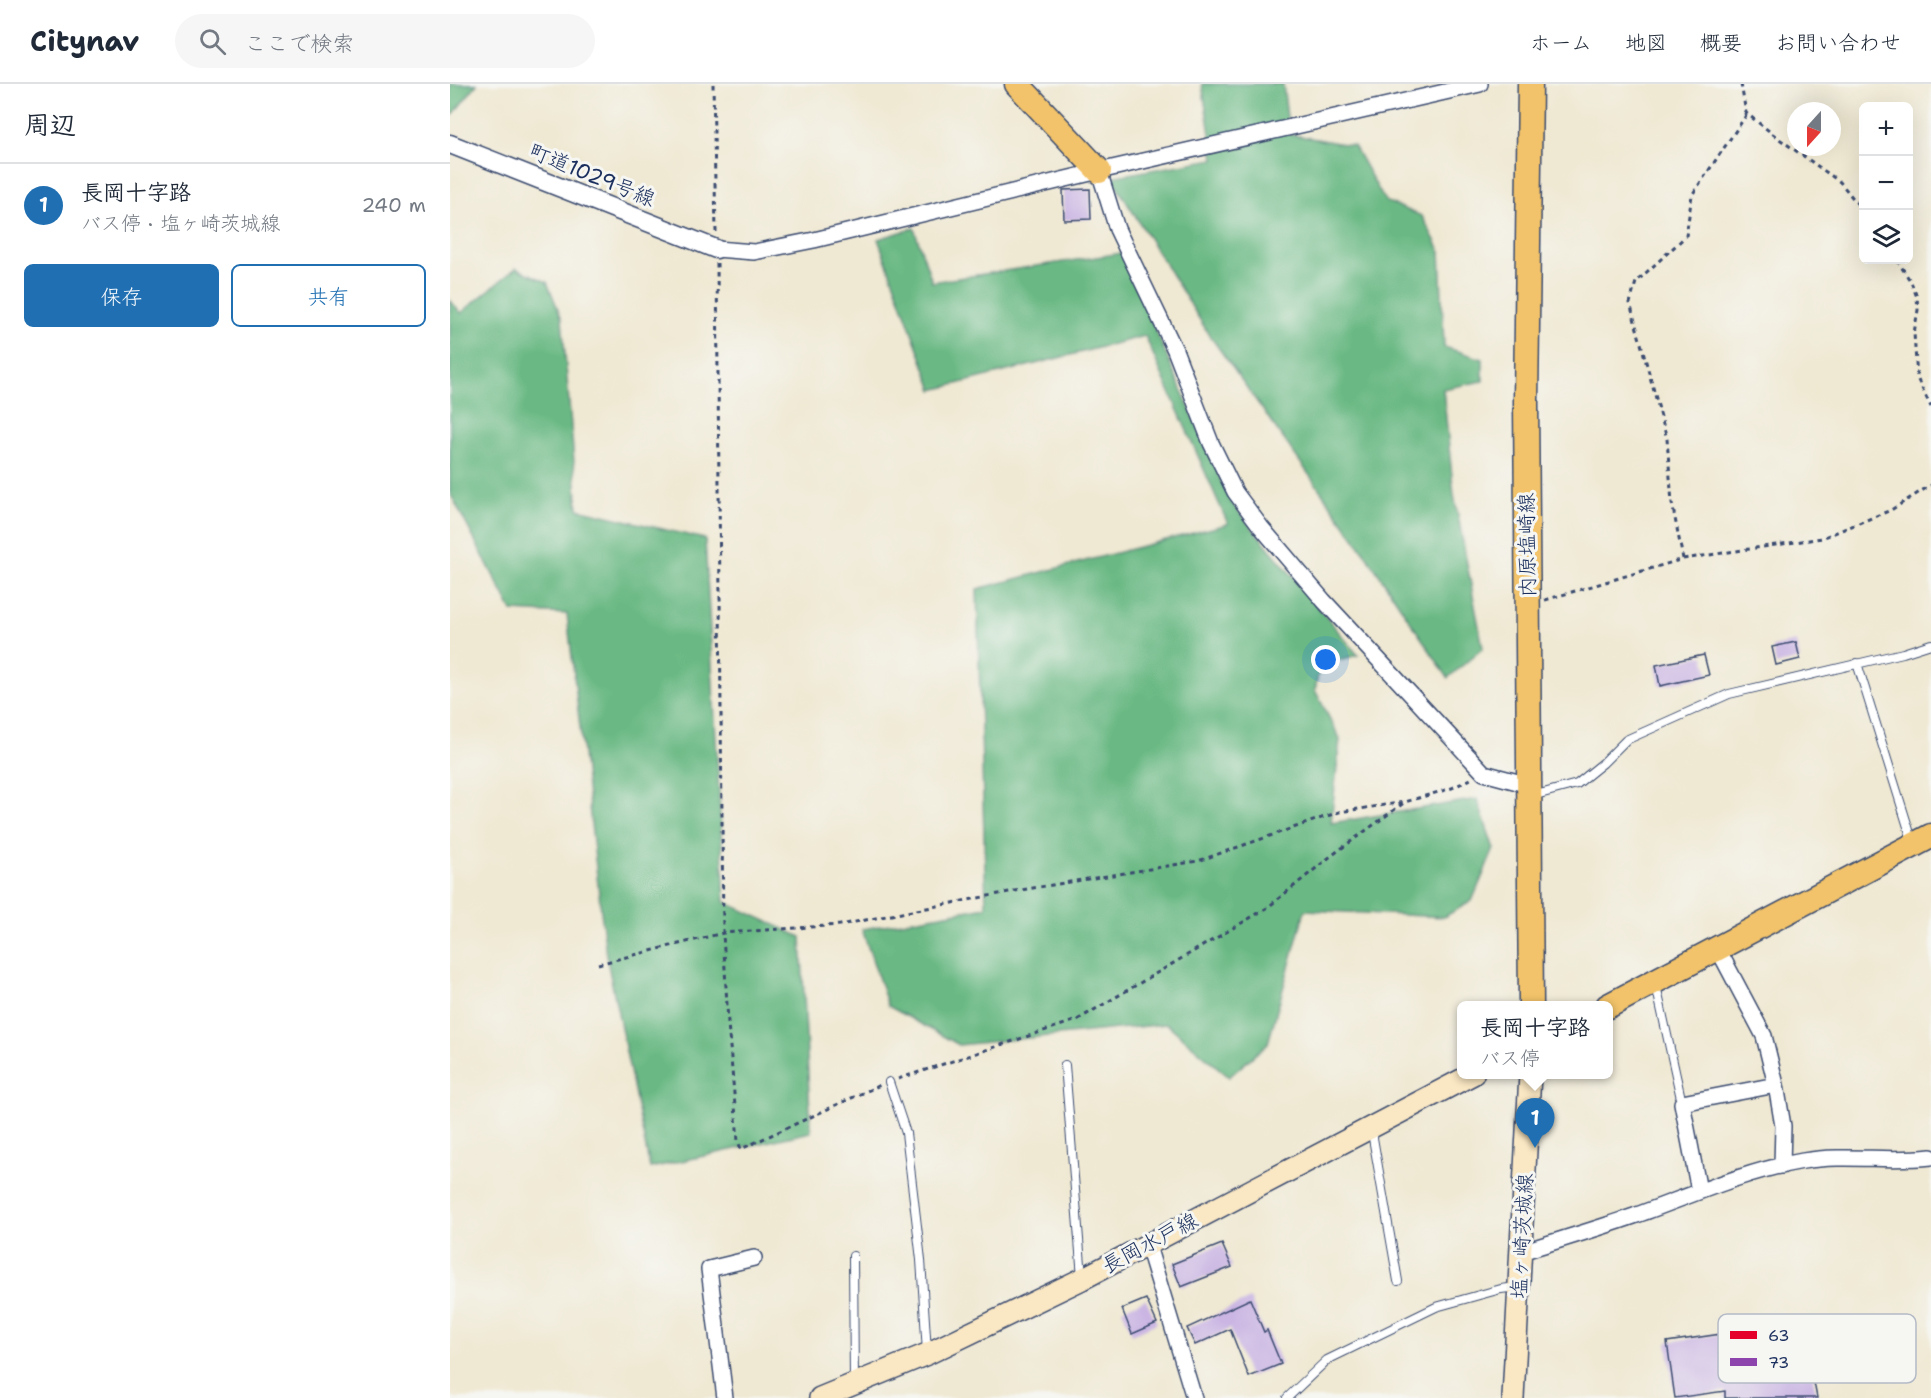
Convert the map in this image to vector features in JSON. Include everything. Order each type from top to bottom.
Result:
[{"type":"main road","points":[[1017,84],[1099,171]]},
{"type":"main road","name":"内原塩崎線","points":[[1530,84],[1526,402],[1531,1001]]},
{"type":"main road","points":[[1613,1002],[1922,840]]},
{"type":"main road","name":"長岡水戸線","points":[[820,1398],[927,1354],[1082,1279],[1464,1079]]},
{"type":"main road","name":"塩ヶ崎茨城線","points":[[1513,1398],[1530,1079]]},
{"type":"street","points":[[716,249],[754,252],[764,250],[1480,84]]},
{"type":"street","name":"町道1029号線","points":[[450,144],[716,249]]},
{"type":"street","points":[[1099,171],[1117,229],[1175,350],[1211,443],[1235,492],[1261,527],[1324,601],[1484,773],[1529,791]]},
{"type":"street","points":[[1718,949],[1764,1036],[1783,1126],[1782,1166]]},
{"type":"street","points":[[1698,1191],[1682,1103],[1776,1085]]},
{"type":"street","points":[[1521,1252],[1636,1215],[1698,1191],[1782,1166],[1805,1161],[1931,1157]]},
{"type":"street","points":[[1148,1246],[1194,1398]]},
{"type":"street","points":[[725,1398],[709,1269],[754,1258]]},
{"type":"lane","points":[[1529,791],[1577,784],[1626,740],[1729,694],[1903,653],[1931,644]]},
{"type":"lane","points":[[1857,663],[1922,840]]},
{"type":"lane","points":[[1655,980],[1682,1103]]},
{"type":"lane","points":[[1065,1065],[1082,1279]]},
{"type":"lane","points":[[889,1082],[906,1133],[921,1260],[927,1354]]},
{"type":"lane","points":[[1374,1127],[1373,1138],[1398,1281]]},
{"type":"lane","points":[[853,1256],[854,1384]]},
{"type":"lane","points":[[1287,1398],[1327,1360],[1436,1307],[1501,1289],[1519,1287]]},
{"type":"path","points":[[713,84],[723,933],[735,1106],[738,1141],[741,1149],[889,1082],[1077,1020],[1267,908],[1331,856],[1405,802]]},
{"type":"path","points":[[1741,84],[1747,114],[1840,182],[1861,210]]},
{"type":"path","points":[[1683,559],[1672,503],[1667,439],[1629,303],[1636,282],[1686,236],[1692,195],[1747,114]]},
{"type":"path","points":[[1900,264],[1917,297],[1914,351],[1917,378],[1931,407]]},
{"type":"path","points":[[1527,605],[1683,559],[1822,538],[1891,510],[1931,485]]},
{"type":"path","points":[[598,964],[723,933],[840,925],[1009,892],[1198,861],[1339,813],[1405,802],[1452,788],[1484,773]]},
{"type":"green space","points":[[450,84],[477,84],[450,118]]},
{"type":"green space","points":[[1202,84],[1283,84],[1289,134],[1354,146],[1385,201],[1422,216],[1440,250],[1444,347],[1483,359],[1483,381],[1443,389],[1454,495],[1483,648],[1448,678],[1360,546],[1210,336],[1111,177],[1214,159]]},
{"type":"green space","points":[[914,228],[932,282],[1122,253],[1230,501],[1358,655],[1320,665],[1315,690],[1340,739],[1331,823],[1477,799],[1494,849],[1472,901],[1444,917],[1305,910],[1268,1043],[1229,1077],[1167,1024],[959,1045],[888,1006],[862,929],[986,907],[977,589],[1228,524],[1145,336],[933,390],[878,239]]},
{"type":"green space","points":[[516,268],[547,282],[562,319],[578,509],[705,539],[725,902],[801,937],[811,1132],[650,1168],[606,955],[567,614],[512,611],[450,493],[450,300],[461,313]]},
{"type":"building","points":[[1090,189],[1091,219],[1064,220],[1063,190]]},
{"type":"building","points":[[1796,642],[1800,659],[1776,665],[1772,647]]},
{"type":"building","points":[[1704,655],[1709,675],[1660,686],[1656,665]]},
{"type":"building","points":[[1222,1244],[1232,1267],[1181,1287],[1172,1264]]},
{"type":"building","points":[[1146,1299],[1157,1323],[1132,1334],[1122,1309]]},
{"type":"building","points":[[1250,1299],[1264,1332],[1267,1330],[1281,1364],[1249,1377],[1230,1329],[1195,1345],[1187,1328]]},
{"type":"building","points":[[1718,1334],[1718,1383],[1814,1383],[1817,1398],[1725,1398],[1725,1391],[1675,1398],[1667,1342]]},
{"type":"place","name":"長岡十字路","points":[[1535,1148]]}]
